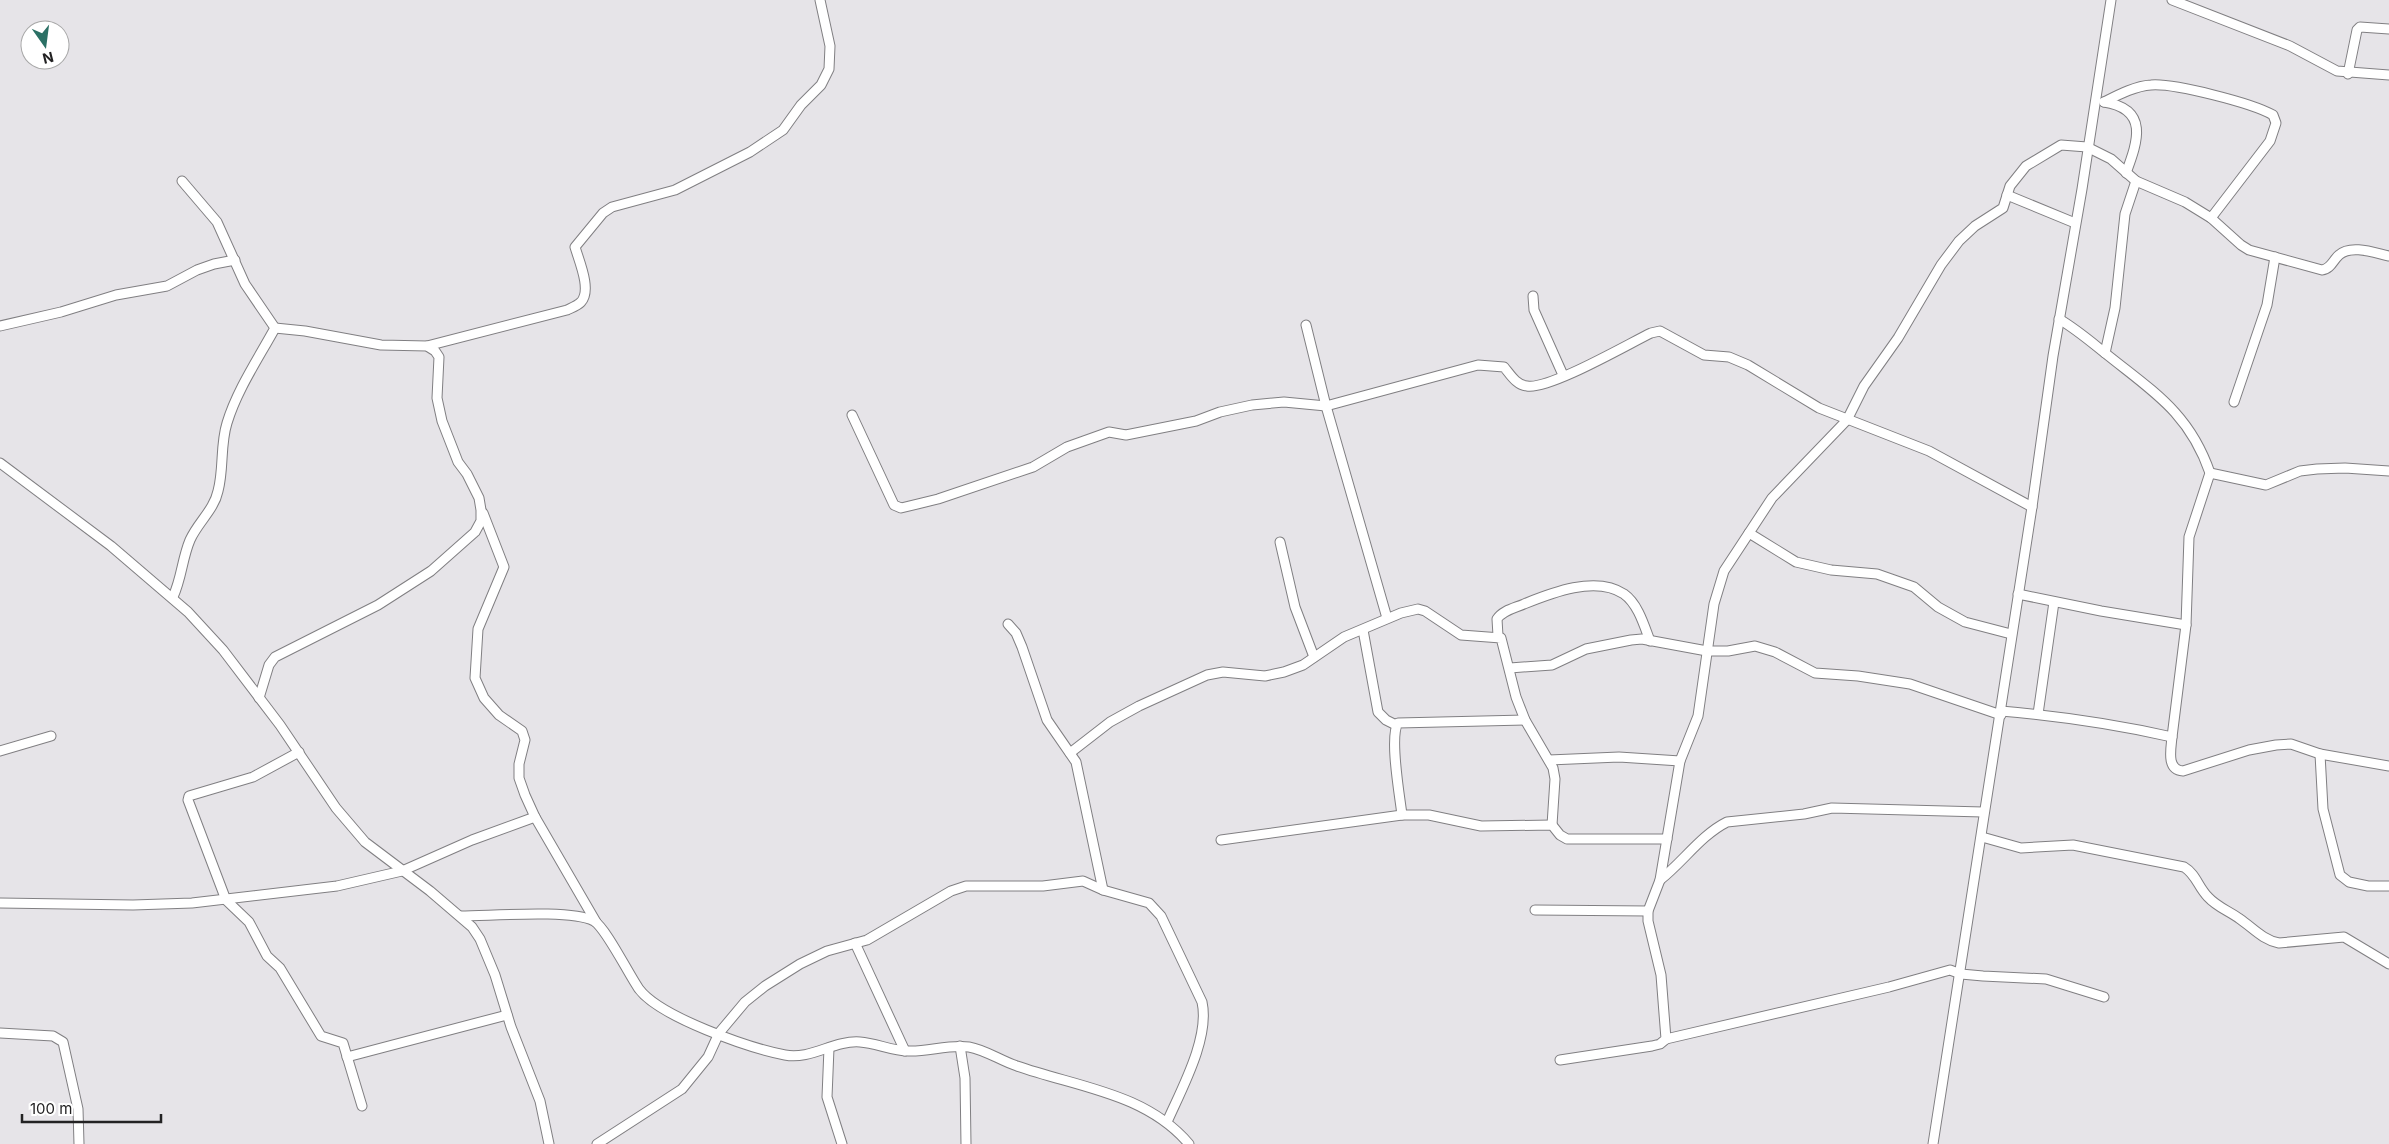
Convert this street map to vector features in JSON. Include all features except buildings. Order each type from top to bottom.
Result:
[{"type":"street","points":[[275,328],[305,331],[381,345],[427,346],[567,310],[580,304],[584,298],[584,281],[575,247],[603,213],[612,207],[675,190],[756,149],[783,130],[801,105],[821,85],[829,70],[830,46],[820,0]]},
{"type":"street","points":[[2172,0],[2280,42],[2337,71],[2348,74],[2389,75]]},
{"type":"street","points":[[1933,1144],[1982,837],[1983,812],[2001,713],[2011,634],[2087,147],[2107,1]]},
{"type":"street","points":[[2348,74],[2354,37],[2357,30],[2360,27],[2389,28]]},
{"type":"street","points":[[2104,102],[2149,84],[2165,84],[2234,100],[2273,114],[2276,123],[2270,140],[2211,218]]},
{"type":"street","points":[[2094,100],[2125,110],[2136,120],[2134,150],[2126,173]]},
{"type":"street","points":[[1666,1039],[1661,974],[1648,921],[1648,910],[1660,880],[1680,761],[1698,716],[1714,604],[1724,571],[1772,498],[1846,420],[1864,386],[1898,338],[1941,265],[1959,241],[1975,226],[2001,211],[2016,176],[2026,166],[2052,149],[2070,144],[2087,147],[2111,159],[2136,181],[2185,202],[2211,218],[2243,247],[2322,270],[2328,268],[2340,254],[2350,250],[2389,256]]},
{"type":"street","points":[[182,181],[216,222],[245,284],[275,328]]},
{"type":"street","points":[[2105,353],[2115,308],[2125,214],[2136,181]]},
{"type":"street","points":[[2007,195],[2075,223]]},
{"type":"street","points":[[2234,402],[2266,305],[2275,257]]},
{"type":"street","points":[[0,326],[69,310],[116,295],[167,286],[197,270],[235,260]]},
{"type":"street","points":[[1533,296],[1534,310],[1563,375]]},
{"type":"street","points":[[2059,319],[2079,330],[2177,412],[2207,462],[2210,473],[2189,537],[2186,625],[2170,761],[2179,771],[2276,745],[2291,744],[2320,754],[2389,766]]},
{"type":"street","points":[[1306,325],[1326,406],[1387,618]]},
{"type":"street","points":[[173,597],[181,579],[191,538],[210,511],[218,494],[226,424],[252,366],[275,328]]},
{"type":"street","points":[[852,416],[894,505],[901,508],[938,499],[1033,467],[1067,447],[1109,432],[1126,435],[1196,421],[1220,412],[1276,402],[1326,406],[1478,365],[1504,367],[1517,382],[1533,387],[1660,331],[1704,355],[1729,357],[1748,366],[1819,408],[1929,451],[2032,506]]},
{"type":"street","points":[[258,698],[269,665],[275,657],[378,605],[431,571],[475,532],[481,521],[479,498],[467,474],[458,462],[442,421],[437,398],[439,357],[427,346]]},
{"type":"street","points":[[0,463],[111,546],[173,597],[223,650],[299,752],[336,808],[365,842],[461,916],[480,939],[489,957],[507,1015],[540,1101],[549,1144]]},
{"type":"street","points":[[2210,473],[2266,485],[2300,471],[2317,469],[2345,468],[2389,471]]},
{"type":"street","points":[[481,510],[504,567],[478,629],[475,678],[484,698],[494,709],[522,731],[525,740],[519,764],[519,778],[535,817],[596,922],[639,989],[649,1000],[666,1011],[744,1045],[788,1056],[804,1055],[858,1042],[905,1052],[960,1046],[979,1049],[1018,1066],[1124,1098],[1167,1122],[1188,1144]]},
{"type":"street","points":[[1749,534],[1796,562],[1831,570],[1877,574],[1914,587],[1938,607],[1965,622],[2011,634]]},
{"type":"street","points":[[1280,542],[1295,607],[1314,657]]},
{"type":"street","points":[[1650,641],[1631,601],[1616,590],[1600,587],[1576,587],[1559,590],[1504,612],[1497,619],[1498,636],[1504,644],[1525,720],[1549,760],[1555,779],[1552,825],[1560,835],[1567,839],[1667,839]]},
{"type":"street","points":[[2018,594],[2186,625]]},
{"type":"street","points":[[2038,714],[2054,602]]},
{"type":"street","points":[[1070,753],[1110,722],[1139,706],[1206,675],[1223,672],[1264,676],[1290,670],[1344,638],[1387,618],[1418,610],[1426,611],[1461,635],[1469,637],[1498,636]]},
{"type":"street","points":[[1008,624],[1016,633],[1022,647],[1047,720],[1070,753],[1079,770],[1081,791],[1104,890]]},
{"type":"street","points":[[1363,630],[1378,712],[1396,726]]},
{"type":"street","points":[[1510,668],[1552,665],[1586,649],[1631,640],[1650,641],[1707,651],[1728,651],[1754,646],[1764,648],[1815,673],[1858,676],[1910,684],[2001,713],[2038,714],[2132,728],[2172,737]]},
{"type":"street","points":[[1402,815],[1395,754],[1396,726],[1402,721],[1525,720]]},
{"type":"street","points":[[0,751],[52,736]]},
{"type":"street","points":[[299,752],[253,777],[187,797],[226,900],[249,922],[267,956],[280,968],[321,1036],[341,1042],[362,1106]]},
{"type":"street","points":[[2320,754],[2324,809],[2340,875],[2349,882],[2368,886],[2389,886]]},
{"type":"street","points":[[1549,760],[1619,756],[1680,761]]},
{"type":"street","points":[[1660,880],[1679,865],[1716,828],[1727,822],[1804,814],[1832,808],[1983,812]]},
{"type":"street","points":[[1221,840],[1402,815],[1429,815],[1468,825],[1481,826],[1552,825]]},
{"type":"street","points":[[0,903],[133,904],[226,900],[337,886],[402,871],[472,840],[535,817]]},
{"type":"street","points":[[1982,837],[2021,848],[2073,845],[2184,867],[2191,872],[2205,894],[2215,904],[2270,941],[2279,943],[2344,937],[2389,964]]},
{"type":"street","points":[[597,1144],[682,1090],[708,1057],[719,1033],[745,1002],[765,986],[800,964],[826,951],[867,940],[951,891],[966,886],[1044,886],[1083,881],[1104,890],[1140,899],[1155,907],[1202,1002],[1204,1019],[1199,1042],[1167,1122]]},
{"type":"street","points":[[1535,910],[1648,910]]},
{"type":"street","points":[[461,916],[563,915],[582,917],[596,922]]},
{"type":"street","points":[[854,943],[905,1052]]},
{"type":"street","points":[[1560,1060],[1652,1046],[1660,1044],[1666,1039],[1880,989],[1950,970],[1961,974],[2046,979],[2104,997]]},
{"type":"street","points":[[347,1057],[507,1015]]},
{"type":"street","points":[[0,1033],[53,1036],[63,1042],[78,1109],[79,1144]]},
{"type":"street","points":[[960,1046],[965,1071],[966,1144]]},
{"type":"street","points":[[829,1048],[827,1097],[842,1144]]}]
